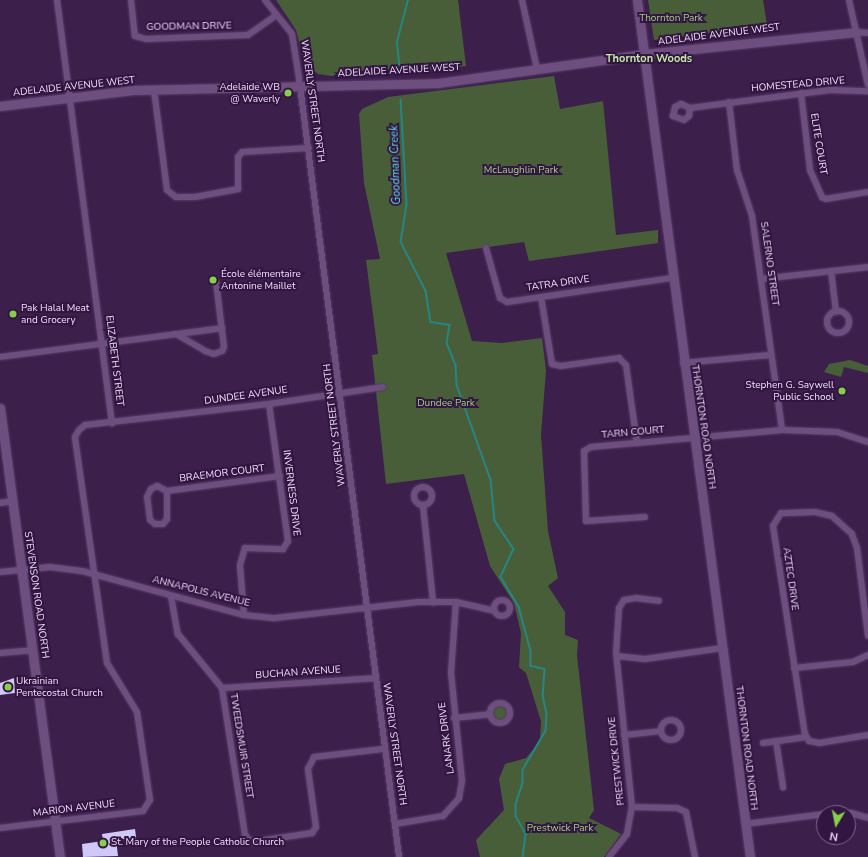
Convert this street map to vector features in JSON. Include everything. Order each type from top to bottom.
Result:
[{"type":"main road","name":"THORNTON ROAD NORTH","points":[[637,0],[683,362],[750,857]]},
{"type":"main road","name":"ADELAIDE AVENUE WEST","points":[[0,106],[71,97],[154,90],[438,82],[644,54],[856,32]]},
{"type":"main road","name":"STEVENSON ROAD NORTH","points":[[0,408],[2,434],[22,569],[60,857]]},
{"type":"street","name":"ELIZABETH STREET","points":[[57,0],[71,97],[112,423]]},
{"type":"street","name":"GOODMAN DRIVE","points":[[130,0],[135,36],[146,39],[248,35],[275,16]]},
{"type":"street","name":"WAVERLY STREET NORTH","points":[[265,0],[275,16],[292,34],[342,392],[383,749],[396,824],[399,857]]},
{"type":"street","points":[[522,0],[537,69]]},
{"type":"street","points":[[849,0],[868,85]]},
{"type":"street","name":"ADELAIDE AVENUE WEST","points":[[856,32],[868,33]]},
{"type":"street","points":[[154,90],[166,190],[176,196],[194,197],[238,189],[238,157],[242,152],[309,148]]},
{"type":"street","name":"HOMESTEAD DRIVE","points":[[690,108],[801,93],[843,90],[868,92]]},
{"type":"street","name":"ELITE COURT","points":[[801,93],[810,170],[822,197],[826,199],[868,192]]},
{"type":"street","name":"SALERNO STREET","points":[[729,102],[737,170],[752,216],[762,279],[770,355],[782,430]]},
{"type":"street","name":"TATRA DRIVE","points":[[486,248],[501,300],[507,302],[672,278]]},
{"type":"street","points":[[762,279],[868,267]]},
{"type":"street","points":[[831,271],[836,312]]},
{"type":"street","points":[[176,334],[214,354],[224,347],[216,282]]},
{"type":"street","points":[[541,297],[552,364],[560,366],[619,358],[626,365],[637,443]]},
{"type":"street","points":[[0,357],[222,328]]},
{"type":"street","points":[[683,362],[770,355]]},
{"type":"street","name":"DUNDEE AVENUE","points":[[112,423],[269,404],[383,387]]},
{"type":"street","name":"INVERNESS DRIVE","points":[[244,615],[240,565],[245,548],[283,549],[288,541],[269,404]]},
{"type":"street","points":[[96,574],[75,438],[85,425],[112,423]]},
{"type":"street","name":"TARN COURT","points":[[645,517],[586,521],[584,509],[584,451],[590,447],[782,430],[837,432],[868,442]]},
{"type":"street","name":"BRAEMOR COURT","points":[[167,491],[167,519],[163,524],[155,524],[150,520],[147,497],[150,489],[157,486],[167,491],[280,476]]},
{"type":"street","points":[[0,503],[12,501]]},
{"type":"street","points":[[423,505],[433,602]]},
{"type":"street","name":"AZTEC DRIVE","points":[[807,737],[794,668],[773,526],[781,513],[815,512],[840,520],[852,534],[857,548],[866,606]]},
{"type":"street","name":"ANNAPOLIS AVENUE","points":[[0,572],[50,567],[96,574],[244,615],[275,618],[366,610],[433,602],[456,602],[494,610]]},
{"type":"street","name":"MARION AVENUE","points":[[0,828],[143,811],[149,806],[137,712],[107,663],[96,574]]},
{"type":"street","name":"TWEEDSMUIR STREET","points":[[171,596],[178,634],[222,688],[245,835],[251,842],[312,833],[316,827],[308,769],[314,757],[383,749]]},
{"type":"street","name":"PRESTWICK DRIVE","points":[[609,857],[627,834],[632,807],[616,656],[619,608],[624,600],[636,598],[659,601]]},
{"type":"street","name":"LANARK DRIVE","points":[[396,824],[443,816],[460,798],[462,781],[450,673],[456,602]]},
{"type":"street","points":[[866,606],[868,636]]},
{"type":"street","points":[[616,656],[645,659],[722,648]]},
{"type":"street","points":[[0,654],[32,650]]},
{"type":"street","points":[[794,668],[853,662],[868,655]]},
{"type":"street","name":"BUCHAN AVENUE","points":[[222,688],[375,678]]},
{"type":"street","points":[[454,718],[490,714]]},
{"type":"street","points":[[624,735],[661,731]]},
{"type":"street","points":[[763,743],[807,737],[819,743],[868,735]]},
{"type":"street","points":[[776,742],[783,787]]},
{"type":"street","points":[[632,807],[677,808],[686,812],[695,857]]},
{"type":"street","points":[[745,824],[816,815]]},
{"type":"street","points":[[856,816],[868,818]]},
{"type":"green space","points":[[276,0],[458,0],[466,66],[416,72],[331,76],[318,74],[305,64],[296,30]]},
{"type":"green space","name":"Thornton Park","points":[[648,0],[763,0],[767,25],[654,40]]},
{"type":"green space","points":[[554,76],[560,109],[603,101],[616,235],[658,230],[658,243],[529,261],[524,242],[446,253],[472,341],[502,343],[542,338],[546,370],[541,435],[548,531],[558,578],[548,586],[565,612],[565,635],[578,640],[577,655],[594,810],[589,818],[621,834],[604,857],[480,857],[476,840],[504,810],[499,779],[505,764],[526,758],[540,742],[541,721],[526,673],[519,667],[521,633],[514,603],[490,566],[464,474],[386,484],[372,355],[378,354],[366,260],[380,259],[364,183],[359,114],[362,109],[388,97]]},
{"type":"green space","points":[[850,360],[868,366],[868,373],[844,367],[841,377],[824,372],[829,364]]},
{"type":"green space","points":[[497,706],[503,706],[507,710],[507,716],[503,720],[497,720],[493,716],[493,710]]},
{"type":"building","name":"Ukrainian Pentecostal Church","points":[[14,678],[15,693],[0,695],[0,683]]},
{"type":"building","name":"St. Mary of the People Catholic Church","points":[[135,829],[137,844],[131,844],[130,839],[116,839],[118,856],[83,857],[82,844],[103,841],[102,834]]},
{"type":"waterway","name":"Goodman Creek","points":[[400,72],[397,42],[408,0]]},
{"type":"waterway","name":"Goodman Creek","points":[[401,100],[407,205],[401,242],[426,291],[431,322],[450,325],[447,343],[456,365],[457,385],[491,480],[495,521],[514,549],[501,577],[519,607],[531,651],[531,666],[545,669],[543,696],[547,713],[546,731],[523,770],[523,783],[516,805],[516,816],[526,834],[523,857]]},
{"type":"place","name":"Adelaide WB @ Waverly","points":[[288,93]]},
{"type":"place","name":"École élémentaire Antonine Maillet","points":[[213,280]]},
{"type":"place","name":"Pak Halal Meat and Grocery","points":[[13,314]]},
{"type":"place","name":"Stephen G. Saywell Public School","points":[[842,391]]},
{"type":"place","name":"Ukrainian Pentecostal Church","points":[[8,687]]},
{"type":"place","name":"St. Mary of the People Catholic Church","points":[[103,843]]},
{"type":"district","name":"Thornton Woods","points":[[649,59]]},
{"type":"park label","name":"McLaughlin Park","points":[[521,171]]},
{"type":"park label","name":"Dundee Park","points":[[446,404]]},
{"type":"park label","name":"Prestwick Park","points":[[560,829]]}]
